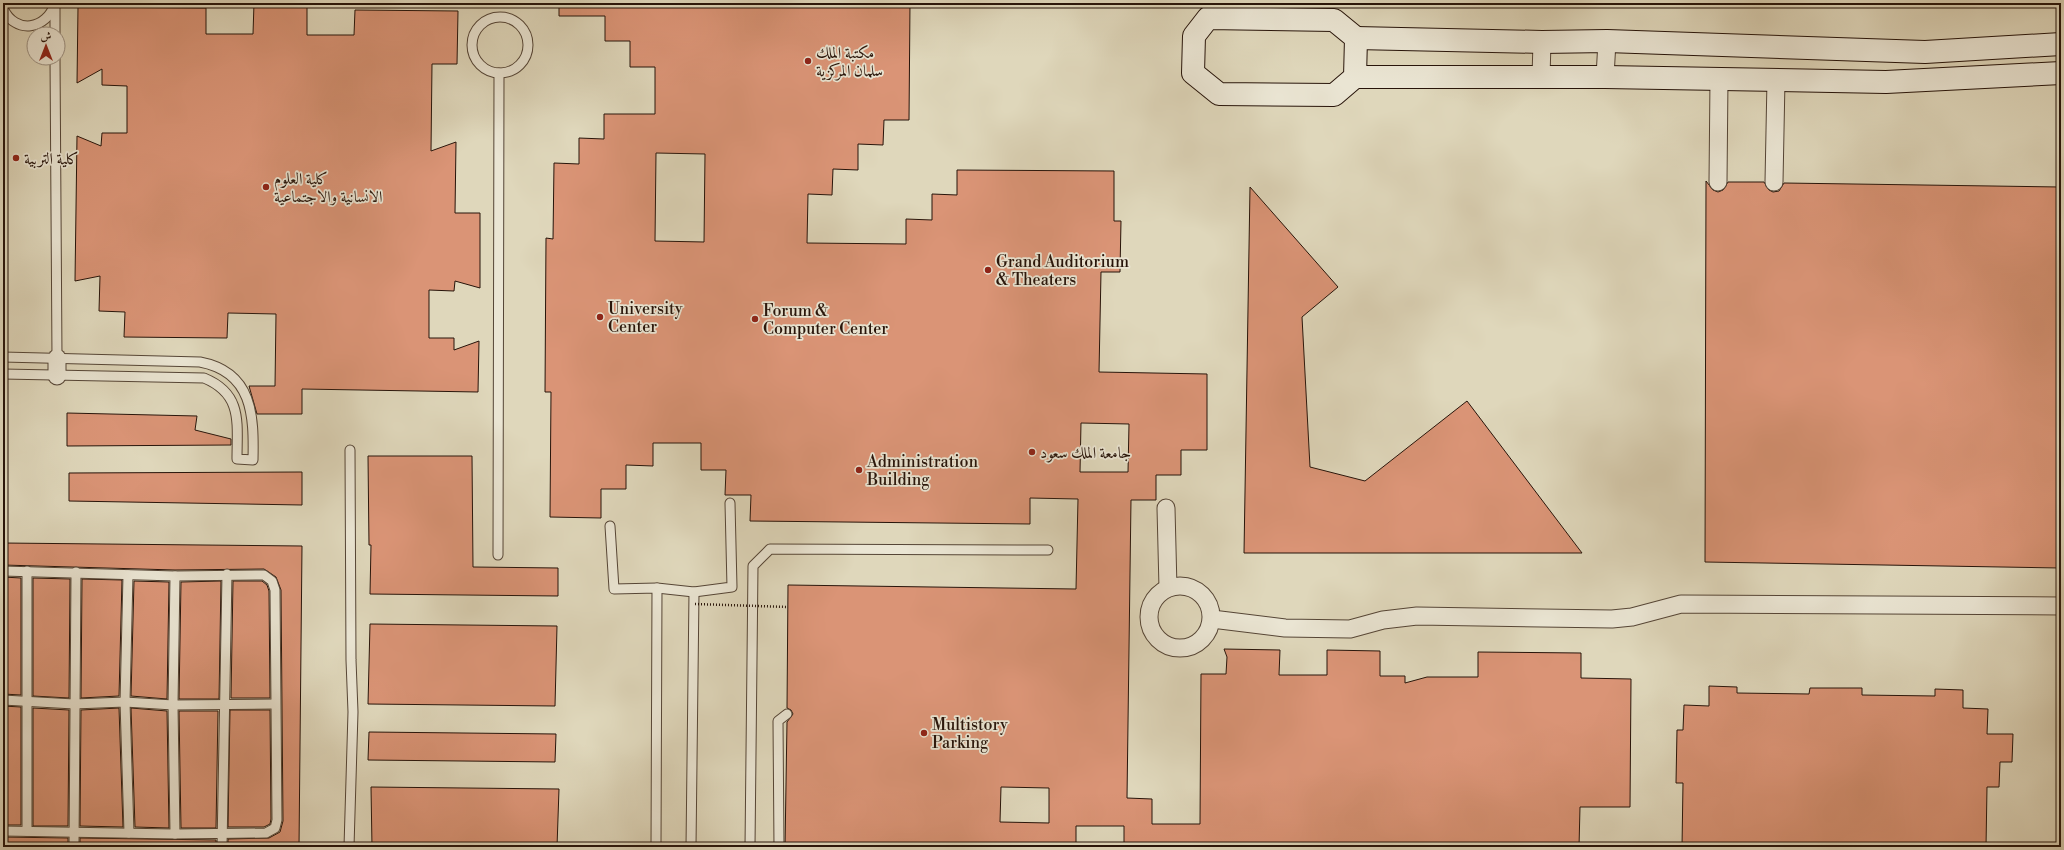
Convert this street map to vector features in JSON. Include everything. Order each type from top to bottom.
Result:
[{"type":"street","points":[[2058,76],[1886,82],[1605,77],[1355,77],[1334,95],[1219,94],[1193,73],[1193,53],[1194,36],[1208,18],[1334,20],[1356,38],[1606,42],[1925,52],[2061,44]]},
{"type":"street","points":[[1355,77],[1356,38]]},
{"type":"street","points":[[1541,77],[1542,42]]},
{"type":"street","points":[[1605,77],[1606,42]]},
{"type":"street","points":[[1718,182],[1719,79]]},
{"type":"street","points":[[1774,182],[1776,80]]},
{"type":"street","points":[[57,358],[57,376]]},
{"type":"street","points":[[1166,508],[1168,588]]},
{"type":"street","points":[[1184,586],[1199,591],[1209,603],[1212,619],[1209,629],[1204,638],[1187,648],[1177,648],[1167,645],[1159,640],[1152,631],[1149,622],[1149,612],[1152,602],[1159,593],[1168,588],[1184,586]]},
{"type":"street","points":[[1212,619],[1285,628],[1350,629],[1383,620],[1417,616],[1612,619],[1632,617],[1682,604],[2061,606]]},
{"type":"lane","points":[[3,8],[14,22],[31,26],[47,18],[55,3]]},
{"type":"lane","points":[[55,3],[55,26]]},
{"type":"lane","points":[[496,17],[506,17],[515,21],[522,28],[527,36],[528,46],[526,56],[521,64],[513,70],[499,73],[486,70],[479,65],[471,49],[475,32],[480,24],[496,17]]},
{"type":"lane","points":[[55,66],[57,358]]},
{"type":"lane","points":[[498,555],[499,73]]},
{"type":"lane","points":[[3,357],[200,362],[217,367],[232,377],[248,399],[253,429],[253,460],[237,459],[236,411],[230,396],[212,381],[196,376],[57,376],[3,374]]},
{"type":"lane","points":[[349,847],[353,712],[351,660],[350,450]]},
{"type":"lane","points":[[610,526],[614,589],[657,588],[694,592],[732,587],[730,503]]},
{"type":"lane","points":[[750,847],[753,566],[770,549],[1048,550]]},
{"type":"lane","points":[[3,571],[175,576],[227,574],[264,575],[272,581],[275,590],[277,820],[275,828],[266,833],[175,834],[74,831],[3,831]]},
{"type":"lane","points":[[27,571],[27,831]]},
{"type":"lane","points":[[74,847],[76,572]]},
{"type":"lane","points":[[222,847],[221,834],[226,704],[227,574]]},
{"type":"lane","points":[[128,575],[125,702],[129,833]]},
{"type":"lane","points":[[175,576],[173,705],[175,834]]},
{"type":"lane","points":[[656,847],[657,588]]},
{"type":"lane","points":[[691,847],[694,592]]},
{"type":"lane","points":[[3,700],[74,704],[125,702],[173,705],[275,704]]},
{"type":"lane","points":[[779,847],[778,721],[787,714]]},
{"type":"path","points":[[695,604],[788,607]]},
{"type":"building","name":"كلية العلوم الانسانية والاجتماعية","points":[[254,3],[307,3],[307,35],[354,35],[355,10],[458,11],[457,64],[432,64],[431,151],[456,142],[455,213],[480,213],[480,288],[455,281],[454,291],[429,290],[429,338],[454,338],[454,350],[479,341],[478,392],[302,389],[302,414],[257,414],[249,386],[275,386],[276,314],[228,313],[227,338],[124,337],[125,312],[99,311],[100,276],[75,281],[77,136],[101,146],[102,133],[127,133],[127,86],[102,85],[102,69],[77,83],[78,7],[206,8],[206,34],[253,34]]},
{"type":"building","points":[[559,3],[910,3],[909,120],[884,120],[883,145],[858,144],[858,170],[833,169],[832,195],[808,194],[807,243],[906,244],[906,219],[932,220],[932,194],[957,195],[957,170],[1114,171],[1114,221],[1121,221],[1120,272],[1101,272],[1099,372],[1207,374],[1207,450],[1181,450],[1181,475],[1156,475],[1156,500],[1131,500],[1127,798],[1152,799],[1152,824],[1200,824],[1201,674],[1226,674],[1227,657],[1224,649],[1280,650],[1279,675],[1327,675],[1327,650],[1380,651],[1380,676],[1405,676],[1405,683],[1427,677],[1478,677],[1478,652],[1581,653],[1581,678],[1631,679],[1630,807],[1580,807],[1579,847],[1124,847],[1124,826],[1076,826],[1076,847],[785,847],[787,722],[793,714],[791,710],[787,708],[788,585],[1076,589],[1078,499],[1030,498],[1030,524],[750,521],[751,495],[725,495],[726,470],[701,470],[701,443],[653,443],[653,466],[626,465],[626,489],[601,489],[601,518],[550,517],[551,392],[545,392],[546,238],[553,239],[554,163],[579,164],[579,138],[604,139],[604,114],[655,114],[655,67],[630,67],[630,41],[605,41],[605,16],[559,16]],"holes":[[[656,153],[705,154],[704,242],[655,241]],[[1081,423],[1129,424],[1128,472],[1080,472]],[[1001,787],[1049,788],[1049,823],[1000,822]]]},
{"type":"building","points":[[1706,181],[1713,190],[1718,192],[1723,190],[1728,182],[1764,182],[1769,190],[1773,192],[1779,191],[1784,183],[2060,187],[2060,568],[1705,562]]},
{"type":"building","points":[[1250,187],[1338,287],[1302,317],[1310,467],[1365,481],[1467,401],[1582,553],[1244,553]]},
{"type":"building","points":[[67,413],[197,416],[195,430],[231,439],[231,445],[67,446]]},
{"type":"building","points":[[368,456],[472,456],[473,567],[558,568],[558,596],[370,594],[371,545],[369,545]]},
{"type":"building","points":[[302,472],[302,505],[69,501],[69,473]]},
{"type":"building","points":[[3,543],[302,546],[299,847],[228,847],[228,839],[269,838],[280,832],[283,821],[281,590],[276,577],[264,569],[175,570],[3,565]]},
{"type":"building","points":[[3,577],[21,578],[21,695],[3,694]]},
{"type":"building","points":[[33,578],[70,579],[69,698],[33,696]]},
{"type":"building","points":[[82,579],[122,580],[119,696],[81,698]]},
{"type":"building","points":[[134,581],[169,582],[167,699],[131,696]]},
{"type":"building","points":[[221,581],[219,699],[179,699],[181,582]]},
{"type":"building","points":[[233,581],[262,581],[267,585],[269,591],[270,698],[231,698]]},
{"type":"building","points":[[370,624],[557,626],[555,706],[368,704]]},
{"type":"building","points":[[1709,686],[1737,687],[1737,693],[1809,694],[1810,688],[1862,688],[1862,695],[1935,696],[1935,689],[1963,690],[1963,708],[1988,709],[1987,734],[2013,734],[2012,762],[2000,762],[1999,787],[1987,787],[1986,847],[1682,847],[1683,783],[1676,783],[1677,730],[1683,730],[1684,705],[1709,706]]},
{"type":"building","points":[[3,706],[21,707],[21,825],[3,825]]},
{"type":"building","points":[[33,708],[69,710],[68,826],[33,826]]},
{"type":"building","points":[[119,708],[123,827],[80,826],[81,710]]},
{"type":"building","points":[[131,708],[167,711],[169,828],[135,827]]},
{"type":"building","points":[[230,710],[270,710],[271,819],[270,824],[264,827],[228,827]]},
{"type":"building","points":[[179,711],[218,711],[216,828],[181,828]]},
{"type":"building","points":[[369,732],[556,734],[555,762],[368,760]]},
{"type":"building","points":[[371,787],[559,789],[557,847],[372,847]]},
{"type":"building","points":[[3,837],[68,838],[68,847],[3,847]]},
{"type":"building","points":[[80,838],[216,840],[216,847],[80,847]]},
{"type":"place","name":"مكتبة الملك سلمان المركزية","points":[[808,61]]},
{"type":"place","name":"كلية التربية","points":[[16,158]]},
{"type":"place","name":"كلية العلوم الانسانية والاجتماعية","points":[[266,187]]},
{"type":"place","name":"Grand Auditorium & Theaters","points":[[988,270]]},
{"type":"place","name":"University Center","points":[[600,317]]},
{"type":"place","name":"Forum & Computer Center","points":[[755,319]]},
{"type":"place","name":"جامعة الملك سعود","points":[[1032,452]]},
{"type":"place","name":"Administration Building","points":[[859,470]]},
{"type":"place","name":"Multistory Parking","points":[[924,733]]}]
